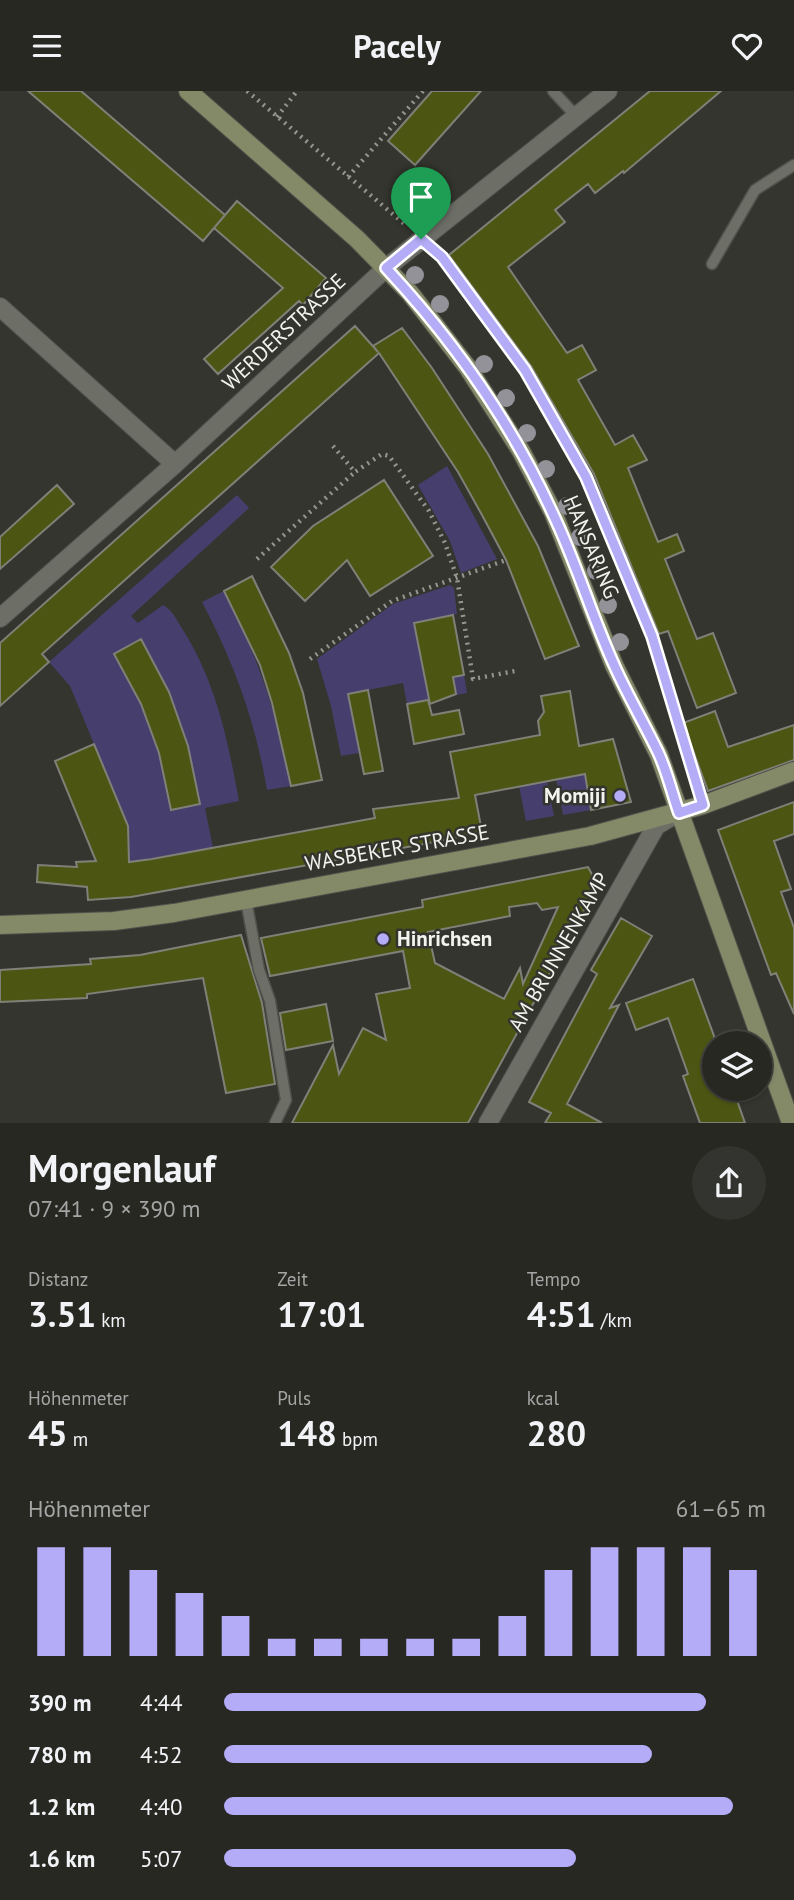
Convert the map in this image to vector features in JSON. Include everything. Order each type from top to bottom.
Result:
[{"type":"main road","name":"HANSARING","points":[[188,91],[357,239],[386,268],[431,318],[468,368],[521,451],[575,563],[614,665],[659,755],[791,1123]]},
{"type":"main road","name":"WASBEKER STRASSE","points":[[0,925],[114,921],[246,900],[590,836],[679,813],[794,771]]},
{"type":"street","name":"WERDERSTRASSE","points":[[0,618],[174,464],[386,268],[608,91]]},
{"type":"street","points":[[0,307],[174,464]]},
{"type":"street","name":"AM BRUNNENKAMP","points":[[488,1123],[656,827],[679,813]]},
{"type":"lane","points":[[553,91],[576,116]]},
{"type":"lane","points":[[712,264],[755,190],[794,165]]},
{"type":"lane","points":[[246,900],[259,970],[270,1001],[286,1100],[275,1123]]},
{"type":"path","points":[[247,91],[442,257],[525,370],[586,477],[652,636],[703,805]]},
{"type":"path","points":[[277,117],[297,91]]},
{"type":"path","points":[[348,177],[423,91]]},
{"type":"path","points":[[333,446],[355,472]]},
{"type":"path","points":[[257,559],[355,472],[382,454],[389,456],[429,511],[457,578],[473,678],[515,671]]},
{"type":"path","points":[[310,659],[392,601],[506,560]]},
{"type":"shaded area","points":[[447,466],[497,559],[461,573],[450,541],[418,485]]},
{"type":"shaded area","points":[[237,495],[249,508],[131,616],[138,623],[163,605],[183,630],[212,691],[225,734],[239,801],[205,808],[213,848],[129,862],[128,826],[70,686],[49,662]]},
{"type":"shaded area","points":[[450,585],[454,588],[457,614],[414,623],[426,682],[464,675],[467,693],[407,704],[403,683],[348,694],[359,753],[341,756],[331,706],[317,659],[393,604]]},
{"type":"shaded area","points":[[224,591],[265,686],[291,786],[267,790],[250,716],[224,648],[202,602]]},
{"type":"shaded area","points":[[585,774],[591,810],[563,815],[556,779]]},
{"type":"shaded area","points":[[547,781],[554,816],[526,821],[519,786]]},
{"type":"building","points":[[28,91],[81,91],[225,215],[203,241]]},
{"type":"building","points":[[432,91],[481,91],[415,165],[388,141]]},
{"type":"building","points":[[650,91],[721,91],[624,173],[623,171],[595,193],[588,184],[555,210],[565,222],[508,267],[567,353],[582,345],[596,370],[578,380],[615,445],[633,435],[647,460],[628,468],[658,542],[677,534],[684,551],[665,559],[697,639],[713,633],[736,693],[697,708],[668,631],[659,634],[594,474],[531,366],[449,255]]},
{"type":"building","points":[[237,201],[326,278],[303,305],[299,301],[218,374],[204,359],[283,288],[214,228]]},
{"type":"building","points":[[355,326],[378,352],[373,346],[402,328],[432,368],[488,454],[538,546],[579,646],[545,659],[506,560],[482,515],[458,472],[379,353],[42,654],[49,662],[0,706],[0,643]]},
{"type":"building","points":[[384,480],[433,556],[370,596],[347,560],[305,601],[271,567],[313,526]]},
{"type":"building","points":[[57,485],[74,504],[0,569],[0,537]]},
{"type":"building","points":[[252,576],[289,653],[303,693],[322,780],[291,786],[272,703],[260,665],[224,591]]},
{"type":"building","points":[[453,615],[464,675],[453,677],[456,694],[430,704],[414,623]]},
{"type":"building","points":[[141,639],[169,692],[188,746],[200,804],[171,810],[159,753],[141,704],[114,654]]},
{"type":"building","points":[[368,690],[383,771],[364,774],[348,694]]},
{"type":"building","points":[[570,691],[579,746],[613,739],[631,802],[591,810],[585,774],[475,795],[482,832],[424,844],[131,897],[88,900],[87,887],[37,882],[38,865],[77,867],[76,862],[96,861],[55,761],[94,744],[128,826],[129,862],[375,818],[373,809],[459,798],[450,752],[540,735],[538,721],[544,712],[541,696]]},
{"type":"building","points":[[428,700],[432,715],[459,710],[464,734],[414,744],[407,704]]},
{"type":"building","points":[[715,711],[728,747],[794,725],[794,760],[708,791],[683,723]]},
{"type":"building","points":[[794,802],[794,834],[774,841],[791,889],[781,892],[794,928],[794,1014],[776,973],[771,975],[718,830]]},
{"type":"building","points":[[588,867],[598,885],[468,1123],[292,1123],[333,1045],[339,1074],[363,1028],[386,1040],[376,994],[410,988],[403,951],[270,976],[261,938],[423,907],[422,900]],"holes":[[[537,903],[542,910],[558,907],[523,984],[520,968],[504,999],[435,963],[428,932],[510,916],[509,907]]]},
{"type":"building","points":[[621,918],[652,936],[610,1008],[619,1005],[567,1104],[602,1123],[545,1123],[551,1113],[529,1102],[597,974],[591,970]]},
{"type":"building","points":[[241,935],[262,1003],[275,1084],[226,1093],[203,978],[87,994],[87,998],[0,1002],[0,970],[91,964],[90,959],[140,955]]},
{"type":"building","points":[[693,979],[712,1031],[702,1031],[702,1101],[737,1101],[745,1123],[700,1123],[683,1076],[688,1074],[668,1018],[636,1030],[626,1003]]},
{"type":"building","points":[[326,1004],[333,1041],[286,1050],[280,1013]]},
{"type":"place","name":"Momiji","points":[[620,796]]},
{"type":"place","name":"Hinrichsen","points":[[383,939]]},
{"type":"route","points":[[421,239],[442,257],[525,370],[599,503],[652,636],[703,805],[679,813],[659,755],[614,665],[580,575],[521,451],[468,368],[431,318],[386,268],[421,239]]}]
